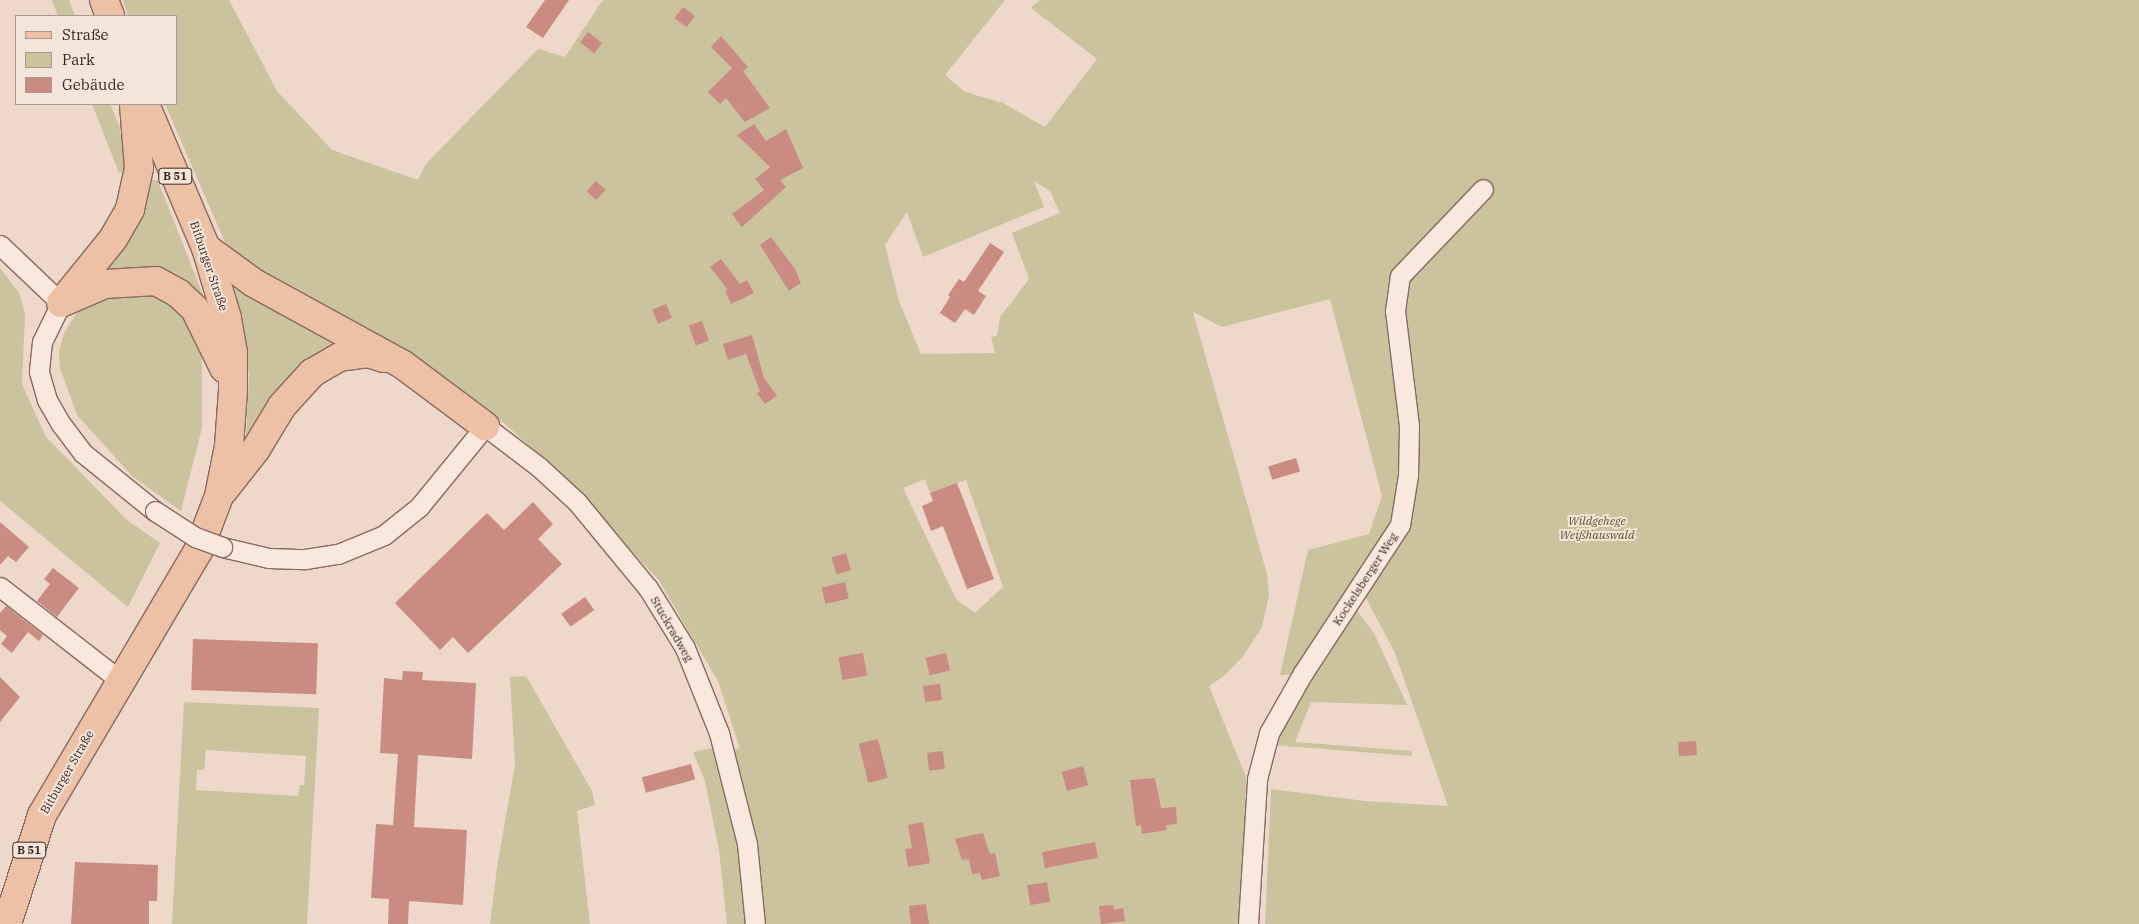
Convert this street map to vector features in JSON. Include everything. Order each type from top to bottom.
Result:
[{"type":"main road","points":[[104,0],[110,15]]},
{"type":"main road","points":[[61,303],[113,239],[130,210],[139,168],[134,105]]},
{"type":"main road","name":"Bitburger Straße","points":[[6,924],[42,814],[198,551],[219,496],[229,446],[234,390],[233,353],[227,318],[206,248],[145,105]]},
{"type":"main road","points":[[206,248],[254,283],[402,364],[485,426]]},
{"type":"main road","points":[[61,303],[105,284],[156,282],[179,294],[194,309],[212,338],[234,390]]},
{"type":"main road","points":[[219,496],[256,449],[282,406],[312,372],[340,357],[368,353],[402,364]]},
{"type":"street","name":"Kockelsberger Weg","points":[[1248,924],[1257,779],[1269,734],[1303,674],[1400,525],[1408,475],[1409,426],[1395,311],[1400,276],[1483,189]]},
{"type":"street","points":[[0,245],[61,303],[42,342],[39,372],[47,400],[83,453],[155,511],[195,536],[222,547],[269,558],[304,559],[338,554],[384,534],[419,507],[485,426]]},
{"type":"street","name":"Stuckradweg","points":[[485,426],[538,467],[577,502],[648,588],[685,648],[719,733],[733,788],[747,844],[755,924]]},
{"type":"street","points":[[0,587],[122,682]]},
{"type":"green space","points":[[52,0],[69,0],[75,15],[58,15]]},
{"type":"green space","name":"Wildgehege Weißhauswald","points":[[123,0],[229,0],[277,91],[332,150],[418,180],[426,164],[538,49],[565,57],[603,0],[1005,0],[945,75],[965,92],[1003,103],[1045,127],[1097,59],[1031,8],[1040,0],[2139,0],[2139,924],[1265,924],[1271,789],[1365,801],[1448,806],[1395,653],[1366,598],[1354,590],[1299,674],[1280,675],[1308,550],[1369,534],[1382,496],[1330,299],[1222,327],[1193,312],[1267,574],[1269,595],[1262,627],[1244,655],[1224,676],[1209,686],[1246,777],[1241,924],[727,924],[719,850],[705,781],[693,752],[716,747],[740,749],[718,681],[658,579],[543,458],[487,408],[407,355],[257,275],[227,247],[165,105],[178,105],[178,15],[128,15]],"holes":[[[1034,181],[1050,191],[1060,213],[1012,233],[1029,279],[1000,317],[997,336],[991,337],[995,353],[921,354],[899,301],[885,245],[907,212],[923,257],[1044,207]],[[925,479],[930,493],[966,480],[1003,587],[975,613],[956,599],[903,488]]]},
{"type":"green space","points":[[92,105],[110,105],[119,125],[127,168],[119,173]]},
{"type":"green space","points":[[147,178],[158,181],[207,305],[91,280]]},
{"type":"green space","points":[[0,268],[19,293],[25,314],[22,384],[46,437],[127,520],[160,543],[128,607],[0,501]]},
{"type":"green space","points":[[234,282],[354,343],[246,442],[249,375]]},
{"type":"green space","points":[[148,290],[183,313],[199,343],[202,362],[202,428],[181,511],[133,477],[77,415],[60,368],[59,351],[64,333],[81,306],[92,299]]},
{"type":"green space","points":[[1355,608],[1374,633],[1407,705],[1311,702],[1295,742],[1412,751],[1412,756],[1273,745],[1304,684]]},
{"type":"green space","points":[[526,676],[592,791],[595,805],[577,811],[590,924],[490,924],[497,867],[515,765],[510,677]]},
{"type":"green space","points":[[184,702],[319,708],[307,924],[172,924]],"holes":[[[206,750],[306,756],[304,785],[300,785],[298,796],[196,790],[197,770],[204,770]]]},
{"type":"building","points":[[545,0],[569,0],[543,38],[526,27]]},
{"type":"building","points":[[683,7],[695,16],[687,27],[675,18]]},
{"type":"building","points":[[588,32],[602,43],[594,53],[580,42]]},
{"type":"building","points":[[721,36],[748,67],[743,71],[770,108],[745,122],[726,98],[720,104],[708,92],[732,68],[711,47]]},
{"type":"building","points":[[754,124],[766,141],[786,129],[803,168],[780,180],[786,187],[742,227],[732,214],[764,190],[755,179],[770,167],[737,135]]},
{"type":"building","points":[[596,181],[606,190],[596,200],[587,191]]},
{"type":"building","points":[[771,237],[795,269],[801,283],[789,291],[760,245]]},
{"type":"building","points":[[990,243],[1004,252],[978,291],[986,296],[974,315],[965,309],[955,323],[940,313],[950,297],[948,295],[959,279],[964,282]]},
{"type":"building","points":[[721,259],[740,284],[747,280],[754,293],[731,304],[725,291],[728,290],[710,267]]},
{"type":"building","points":[[666,304],[672,318],[658,324],[652,310]]},
{"type":"building","points":[[702,321],[709,341],[696,345],[689,326]]},
{"type":"building","points":[[752,335],[764,378],[777,396],[765,404],[757,393],[760,392],[746,354],[728,360],[723,344]]},
{"type":"building","points":[[1296,458],[1300,471],[1272,480],[1268,466]]},
{"type":"building","points":[[957,483],[994,579],[967,589],[943,526],[931,531],[922,506],[933,501],[930,493]]},
{"type":"building","points":[[533,502],[553,524],[538,539],[562,564],[468,653],[453,637],[440,650],[395,603],[487,513],[504,530]]},
{"type":"building","points":[[0,522],[29,547],[16,562],[8,556],[0,565]]},
{"type":"building","points":[[846,553],[851,570],[837,574],[832,557]]},
{"type":"building","points":[[53,568],[79,588],[57,617],[37,601],[50,584],[44,579]]},
{"type":"building","points":[[845,582],[849,599],[825,604],[822,587]]},
{"type":"building","points":[[585,597],[594,610],[570,627],[561,614]]},
{"type":"building","points":[[6,606],[43,635],[39,641],[28,632],[12,653],[1,644],[7,636],[0,630],[0,613]]},
{"type":"building","points":[[193,639],[318,643],[316,694],[191,690]]},
{"type":"building","points":[[863,653],[867,676],[842,680],[838,657]]},
{"type":"building","points":[[946,653],[950,671],[930,675],[926,658]]},
{"type":"building","points":[[403,671],[423,672],[422,680],[476,683],[472,759],[418,755],[414,827],[467,830],[463,905],[409,901],[408,924],[388,924],[389,899],[371,898],[376,824],[393,825],[398,754],[380,753],[384,678],[402,680]]},
{"type":"building","points":[[0,677],[20,697],[0,722]]},
{"type":"building","points":[[940,684],[942,700],[925,702],[923,686]]},
{"type":"building","points":[[878,739],[888,778],[868,783],[859,744]]},
{"type":"building","points":[[1696,741],[1697,755],[1679,756],[1678,742]]},
{"type":"building","points":[[943,751],[945,769],[929,771],[927,753]]},
{"type":"building","points":[[691,764],[695,779],[646,793],[642,777]]},
{"type":"building","points":[[1083,766],[1088,785],[1067,791],[1062,772]]},
{"type":"building","points":[[1155,778],[1161,808],[1176,807],[1177,824],[1166,825],[1167,830],[1142,834],[1141,825],[1136,826],[1130,780]]},
{"type":"building","points":[[923,822],[930,863],[908,867],[905,849],[912,848],[908,825]]},
{"type":"building","points":[[983,833],[990,854],[995,853],[1000,876],[982,880],[980,873],[972,874],[969,859],[962,860],[955,839]]},
{"type":"building","points":[[1095,842],[1098,858],[1045,868],[1042,852]]},
{"type":"building","points":[[75,862],[158,865],[157,901],[149,901],[149,924],[71,924]]},
{"type":"building","points":[[1047,882],[1050,902],[1030,905],[1027,885]]},
{"type":"building","points":[[926,904],[929,924],[911,924],[909,906]]},
{"type":"building","points":[[1113,905],[1114,910],[1123,908],[1125,921],[1101,924],[1099,906]]}]
